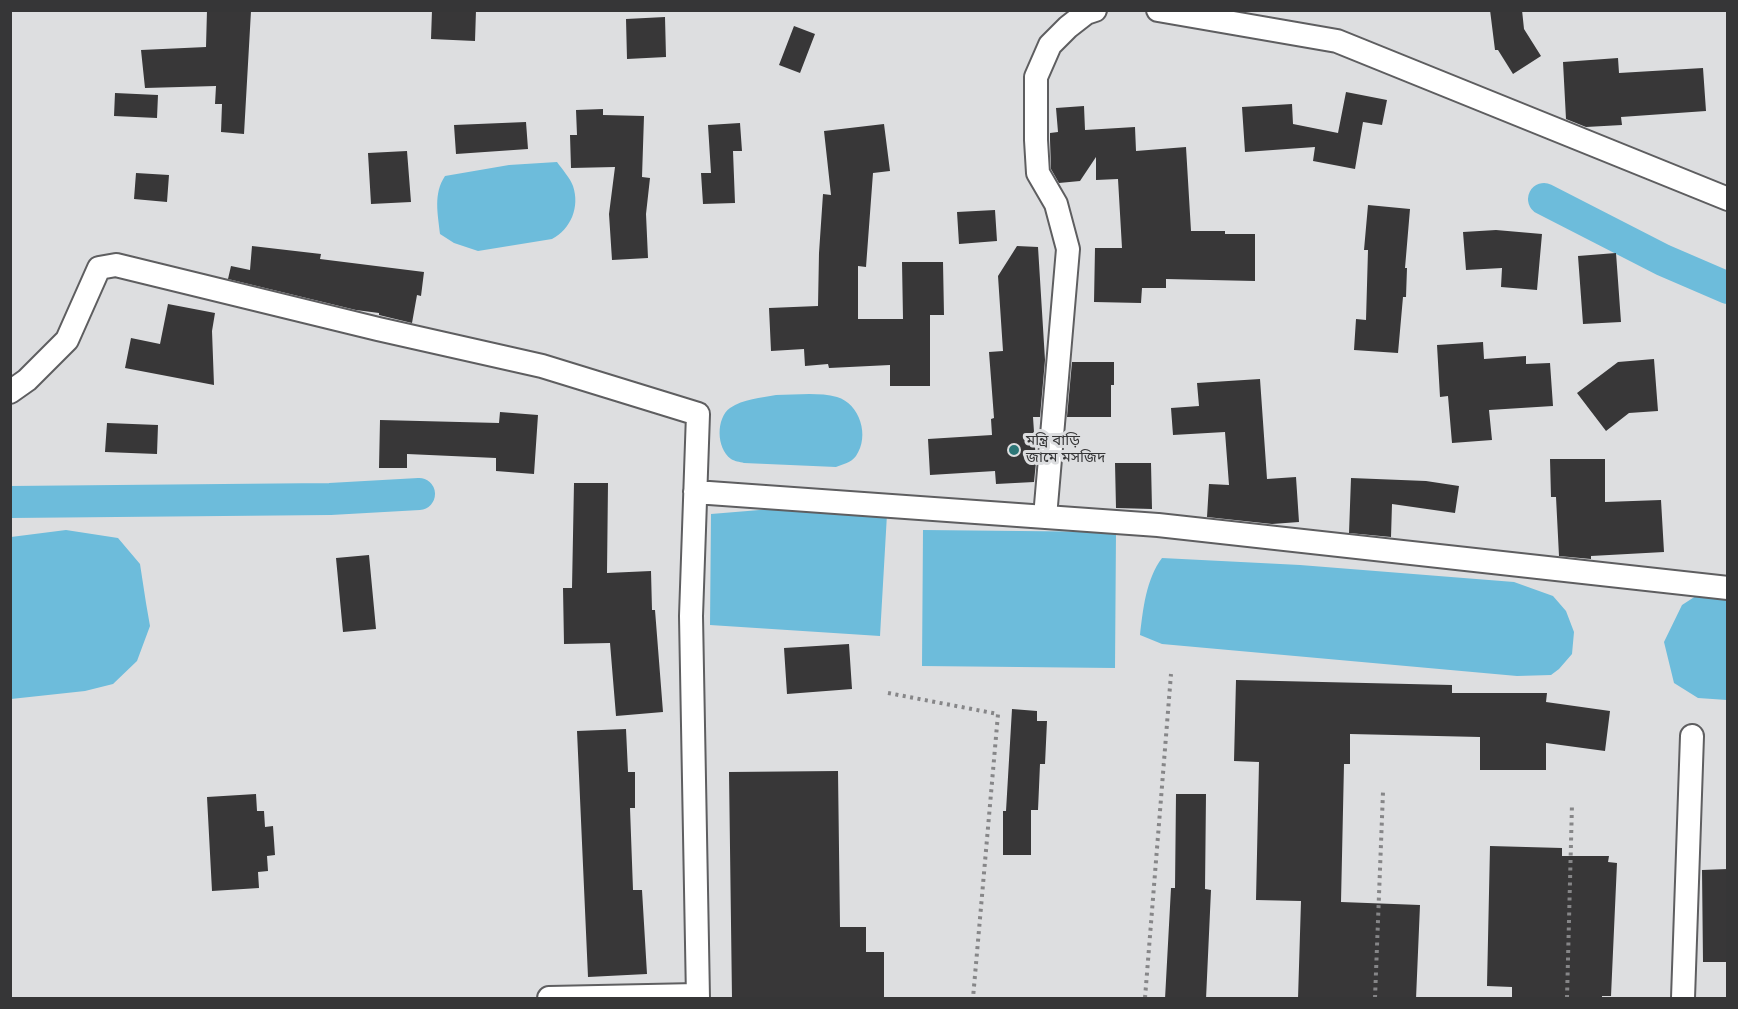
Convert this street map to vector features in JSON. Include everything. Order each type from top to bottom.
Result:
[{"type":"street","points":[[1045,517],[1068,249],[1056,204],[1038,174],[1036,77],[1050,45],[1086,13],[1095,10]]},
{"type":"street","points":[[1158,10],[1338,41],[1728,199]]},
{"type":"street","points":[[10,392],[27,380],[67,340],[99,268],[116,265],[378,330],[542,366],[698,414],[691,616],[697,997],[549,999]]},
{"type":"street","points":[[695,492],[1158,525],[1728,588]]},
{"type":"street","points":[[1683,999],[1692,736]]},
{"type":"path","points":[[1145,999],[1172,674]]},
{"type":"path","points":[[888,693],[998,714],[974,999]]},
{"type":"path","points":[[1375,999],[1383,792]]},
{"type":"path","points":[[1567,999],[1572,804]]},
{"type":"water","points":[[557,162],[572,183],[575,194],[572,217],[559,235],[552,239],[478,251],[454,243],[440,234],[438,197],[445,176],[509,165]]},
{"type":"water","points":[[807,394],[837,397],[852,406],[857,413],[862,430],[860,448],[856,456],[849,462],[836,467],[744,463],[731,459],[720,441],[720,426],[725,413],[730,408],[752,399],[776,395]]},
{"type":"water","points":[[784,508],[887,514],[880,636],[710,625],[711,514]]},
{"type":"water","points":[[66,530],[118,538],[140,564],[150,626],[137,661],[113,684],[85,691],[11,699],[11,537]]},
{"type":"water","points":[[923,530],[1116,532],[1115,668],[922,666]]},
{"type":"water","points":[[1162,558],[1300,565],[1514,582],[1553,596],[1566,611],[1574,632],[1572,654],[1551,675],[1517,676],[1162,644],[1140,635],[1149,585]]},
{"type":"water","points":[[1699,594],[1727,597],[1727,700],[1698,698],[1674,683],[1664,642],[1682,605]]},
{"type":"building","points":[[207,10],[251,11],[244,134],[221,132],[222,104],[215,104],[216,86],[145,88],[141,50],[206,47]]},
{"type":"building","points":[[432,10],[476,10],[475,41],[431,39]]},
{"type":"building","points":[[1490,10],[1522,10],[1524,29],[1541,56],[1513,74],[1498,50],[1495,50]]},
{"type":"building","points":[[665,17],[666,57],[627,59],[626,19]]},
{"type":"building","points":[[794,26],[815,34],[800,73],[779,65]]},
{"type":"building","points":[[1618,58],[1619,73],[1703,68],[1706,111],[1621,117],[1622,125],[1586,127],[1566,119],[1563,62]]},
{"type":"building","points":[[1346,92],[1387,100],[1382,125],[1363,122],[1355,169],[1313,161],[1315,147],[1245,152],[1242,107],[1292,104],[1293,124],[1338,133]]},
{"type":"building","points":[[115,93],[158,95],[157,118],[114,116]]},
{"type":"building","points":[[1084,106],[1085,130],[1135,127],[1136,151],[1186,147],[1191,231],[1255,234],[1255,281],[1166,279],[1166,288],[1142,288],[1141,303],[1094,302],[1095,248],[1122,248],[1118,179],[1096,180],[1096,157],[1080,181],[1059,183],[1051,169],[1050,133],[1058,132],[1056,108]]},
{"type":"building","points":[[603,109],[603,115],[644,116],[642,177],[650,178],[646,214],[648,258],[612,260],[609,214],[615,167],[571,168],[570,135],[577,135],[576,110]]},
{"type":"building","points":[[526,122],[528,149],[456,154],[454,125]]},
{"type":"building","points":[[740,123],[742,151],[733,151],[735,203],[703,204],[701,173],[711,173],[708,125]]},
{"type":"building","points":[[884,124],[890,171],[873,173],[866,267],[858,266],[858,319],[903,319],[902,262],[943,262],[944,315],[930,315],[930,386],[890,386],[890,365],[829,368],[828,364],[805,366],[804,349],[771,351],[769,308],[818,306],[823,194],[831,195],[824,131]]},
{"type":"building","points":[[407,151],[411,202],[371,204],[368,153]]},
{"type":"building","points":[[136,173],[169,175],[167,202],[134,199]]},
{"type":"building","points":[[1368,205],[1410,209],[1405,268],[1407,268],[1406,297],[1403,297],[1398,353],[1354,350],[1356,319],[1366,320],[1368,250],[1364,250]]},
{"type":"building","points":[[995,210],[997,241],[959,244],[957,212]]},
{"type":"building","points":[[1496,230],[1542,234],[1537,290],[1501,287],[1502,268],[1466,270],[1463,232]]},
{"type":"building","points":[[252,246],[321,254],[320,259],[424,272],[421,296],[417,295],[412,323],[379,315],[379,313],[356,310],[228,279],[231,266],[250,270]]},
{"type":"building","points":[[1017,246],[1038,247],[1045,360],[1040,417],[1033,417],[1036,462],[1034,482],[996,484],[995,471],[930,475],[928,439],[992,435],[991,419],[994,418],[989,352],[1003,351],[998,276]]},
{"type":"building","points":[[1616,253],[1621,322],[1583,324],[1578,256]]},
{"type":"building","points":[[168,304],[215,313],[212,331],[214,385],[125,368],[131,338],[160,344]]},
{"type":"building","points":[[1483,342],[1484,359],[1526,356],[1526,364],[1550,363],[1553,406],[1489,410],[1492,440],[1452,443],[1448,396],[1440,397],[1437,345]]},
{"type":"building","points":[[1654,359],[1658,411],[1629,413],[1606,431],[1577,393],[1618,362]]},
{"type":"building","points":[[1072,362],[1114,362],[1111,417],[1067,417]]},
{"type":"building","points":[[1260,379],[1267,479],[1296,477],[1299,522],[1272,524],[1207,517],[1209,484],[1229,485],[1225,432],[1173,435],[1171,408],[1199,406],[1197,383]]},
{"type":"building","points":[[500,412],[538,415],[534,474],[496,471],[496,458],[407,454],[407,468],[379,468],[380,420],[499,423]]},
{"type":"building","points":[[107,423],[158,425],[157,454],[105,452]]},
{"type":"building","points":[[1550,459],[1605,459],[1605,502],[1661,500],[1664,552],[1591,556],[1591,559],[1559,556],[1556,497],[1551,497]]},
{"type":"building","points":[[1115,463],[1151,463],[1152,509],[1116,508]]},
{"type":"building","points":[[1351,478],[1426,481],[1459,486],[1455,513],[1392,504],[1391,537],[1349,533]]},
{"type":"building","points":[[574,483],[608,483],[607,573],[651,571],[652,610],[655,610],[663,712],[616,716],[610,643],[564,644],[563,588],[572,588]]},
{"type":"building","points":[[369,555],[376,629],[343,632],[336,558]]},
{"type":"building","points":[[849,644],[852,689],[787,694],[784,648]]},
{"type":"building","points":[[1236,680],[1452,685],[1452,693],[1547,693],[1546,702],[1610,711],[1605,751],[1546,743],[1546,770],[1480,770],[1480,737],[1350,734],[1350,764],[1344,764],[1341,902],[1420,905],[1416,999],[1298,999],[1301,901],[1256,900],[1259,762],[1234,761]]},
{"type":"building","points":[[1012,709],[1037,711],[1037,721],[1047,721],[1045,764],[1040,764],[1038,810],[1031,810],[1031,855],[1003,855],[1003,811],[1006,811]]},
{"type":"building","points":[[626,729],[628,772],[635,772],[635,808],[630,808],[633,890],[642,890],[647,974],[588,977],[577,731]]},
{"type":"building","points":[[838,771],[840,927],[866,927],[866,952],[884,952],[884,999],[732,999],[729,772]]},
{"type":"building","points":[[256,794],[257,811],[264,811],[265,827],[273,826],[275,855],[267,856],[268,871],[258,872],[259,888],[212,891],[207,797]]},
{"type":"building","points":[[1176,794],[1206,794],[1205,889],[1211,890],[1206,999],[1165,999],[1171,888],[1175,888]]},
{"type":"building","points":[[1490,846],[1562,848],[1562,856],[1609,856],[1608,862],[1617,863],[1611,996],[1602,996],[1602,999],[1512,999],[1512,987],[1487,986]]},
{"type":"building","points":[[1728,869],[1728,962],[1703,962],[1702,870]]},
{"type":"waterway","points":[[1544,199],[1663,260],[1728,288]]},
{"type":"waterway","points":[[10,502],[330,499],[419,494]]},
{"type":"place","name":"মন্ত্রি বাড়ি জামে মসজিদ","points":[[1014,450]]}]
